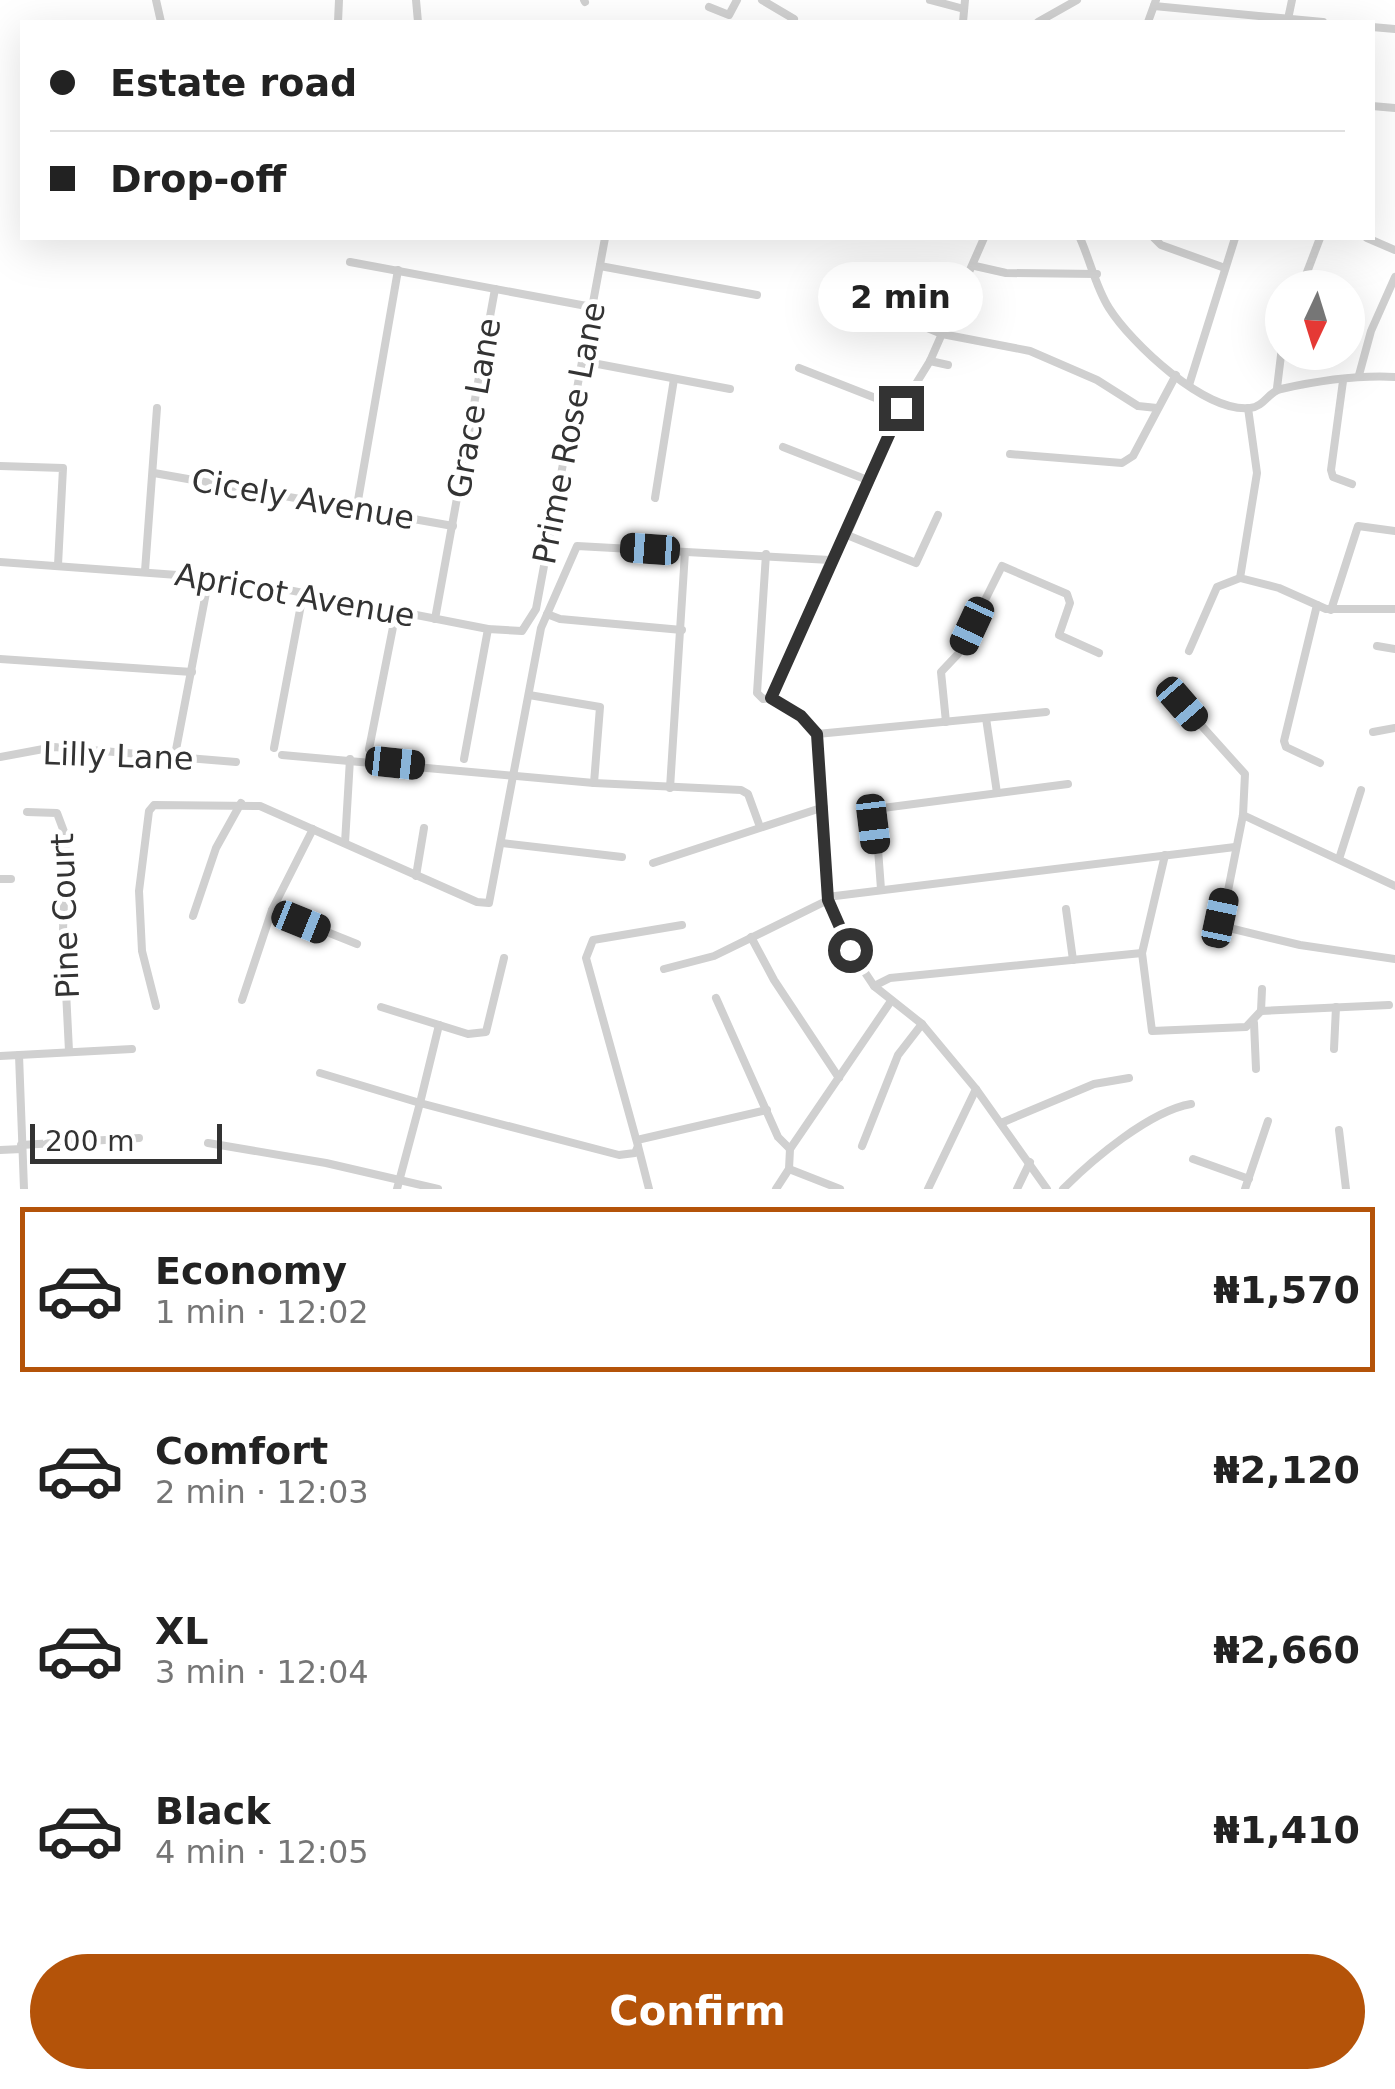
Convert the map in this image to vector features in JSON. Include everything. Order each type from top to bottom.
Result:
[{"type":"street","points":[[709,7],[729,14],[737,0]]},
{"type":"street","points":[[762,0],[794,19]]},
{"type":"street","points":[[930,0],[965,4]]},
{"type":"street","points":[[1042,20],[1077,0]]},
{"type":"street","points":[[1155,3],[1287,20],[1292,0]]},
{"type":"street","name":"Prime Rose Lane","points":[[528,627],[536,609],[605,240]]},
{"type":"street","points":[[975,266],[983,240]]},
{"type":"street","points":[[1081,240],[1098,274],[1107,306],[1136,344],[1189,385],[1232,406],[1248,408],[1262,404],[1277,388],[1279,370]]},
{"type":"street","points":[[1156,240],[1160,245],[1225,268]]},
{"type":"street","points":[[1189,385],[1235,240]]},
{"type":"street","points":[[1308,270],[1319,240]]},
{"type":"street","points":[[1372,240],[1395,250]]},
{"type":"street","points":[[350,262],[592,307]]},
{"type":"street","points":[[600,266],[757,295]]},
{"type":"street","points":[[771,698],[830,560],[847,534],[901,408],[930,361],[969,268],[1006,273],[1098,274]]},
{"type":"street","points":[[357,506],[398,270]]},
{"type":"street","points":[[1359,375],[1371,331],[1395,277]]},
{"type":"street","name":"Grace Lane","points":[[435,619],[495,289]]},
{"type":"street","points":[[859,300],[942,334],[1030,351],[1097,380],[1138,406],[1157,408]]},
{"type":"street","points":[[582,361],[730,388]]},
{"type":"street","points":[[930,361],[948,365]]},
{"type":"street","points":[[799,368],[901,408]]},
{"type":"street","points":[[1010,454],[1122,463],[1133,456],[1176,375]]},
{"type":"street","points":[[1277,388],[1342,381],[1359,375],[1395,377]]},
{"type":"street","points":[[655,498],[674,379]]},
{"type":"street","points":[[1342,381],[1331,470],[1333,477],[1352,484]]},
{"type":"street","points":[[146,571],[157,408]]},
{"type":"street","points":[[1240,578],[1257,472],[1248,408]]},
{"type":"street","points":[[784,447],[870,481]]},
{"type":"street","points":[[0,466],[63,468],[58,565]]},
{"type":"street","name":"Cicely Avenue","points":[[154,473],[453,526]]},
{"type":"street","points":[[847,534],[916,563],[938,516]]},
{"type":"street","points":[[1331,610],[1358,526],[1395,531]]},
{"type":"street","points":[[156,1006],[141,944],[139,891],[149,811],[158,803],[260,806],[477,902],[490,903],[548,614],[578,545],[830,560]]},
{"type":"street","points":[[670,788],[685,552]]},
{"type":"street","points":[[766,554],[758,693],[762,699],[771,698],[801,716],[817,734],[827,899],[850,950],[874,986],[922,1024],[976,1089],[1047,1189]]},
{"type":"street","name":"Apricot Avenue","points":[[0,562],[209,576],[488,629],[514,632],[528,627]]},
{"type":"street","points":[[946,722],[941,672],[958,654],[1002,566],[1067,594],[1070,603],[1059,635],[1099,653]]},
{"type":"street","points":[[175,755],[209,576]]},
{"type":"street","points":[[1189,651],[1218,587],[1240,578],[1279,588],[1331,610],[1395,609]]},
{"type":"street","points":[[274,748],[303,594]]},
{"type":"street","points":[[1317,605],[1284,741],[1286,747],[1320,763]]},
{"type":"street","points":[[369,749],[396,612]]},
{"type":"street","points":[[548,614],[560,619],[682,630]]},
{"type":"street","points":[[464,759],[488,629]]},
{"type":"street","points":[[1377,646],[1395,649]]},
{"type":"street","points":[[0,658],[192,672]]},
{"type":"street","points":[[529,695],[600,707],[594,783]]},
{"type":"street","points":[[1182,704],[1241,765],[1246,784],[1220,918],[1226,930],[1395,958]]},
{"type":"street","points":[[817,734],[1046,712]]},
{"type":"street","points":[[986,718],[997,793]]},
{"type":"street","points":[[1372,732],[1395,728]]},
{"type":"street","name":"Lilly Lane","points":[[0,757],[54,747],[236,762]]},
{"type":"street","points":[[282,755],[594,783],[742,790],[748,794],[760,828]]},
{"type":"street","points":[[345,843],[350,759]]},
{"type":"street","points":[[881,889],[874,810],[1068,784]]},
{"type":"street","points":[[1339,860],[1362,790]]},
{"type":"street","points":[[193,916],[216,848],[240,803]]},
{"type":"street","points":[[653,863],[824,807]]},
{"type":"street","name":"Pine Court","points":[[27,812],[57,813],[66,830],[63,931],[70,1051]]},
{"type":"street","points":[[1243,815],[1395,886]]},
{"type":"street","points":[[416,876],[424,828]]},
{"type":"street","points":[[242,1000],[272,910],[313,829]]},
{"type":"street","points":[[502,843],[622,857]]},
{"type":"street","points":[[664,969],[714,956],[827,899],[881,889],[1235,847]]},
{"type":"street","points":[[1165,854],[1142,953],[1152,1031],[1254,1023]]},
{"type":"street","points":[[0,879],[12,878]]},
{"type":"street","points":[[1066,909],[1073,960]]},
{"type":"street","points":[[272,910],[357,944]]},
{"type":"street","points":[[650,1189],[586,958],[593,940],[682,925]]},
{"type":"street","points":[[751,938],[839,1078]]},
{"type":"street","points":[[874,986],[890,978],[1142,953]]},
{"type":"street","points":[[381,1007],[468,1034],[486,1032],[504,958]]},
{"type":"street","points":[[1256,1070],[1254,1023],[1261,1011],[1262,989]]},
{"type":"street","points":[[716,998],[782,1144],[790,1149]]},
{"type":"street","points":[[776,1189],[790,1170],[790,1149],[891,1000]]},
{"type":"street","points":[[1261,1011],[1389,1005]]},
{"type":"street","points":[[1334,1050],[1336,1007]]},
{"type":"street","points":[[862,1146],[898,1055],[922,1024]]},
{"type":"street","points":[[397,1189],[438,1025]]},
{"type":"street","points":[[0,1056],[132,1048]]},
{"type":"street","points":[[20,1056],[24,1189]]},
{"type":"street","points":[[320,1073],[619,1156],[634,1153],[638,1143]]},
{"type":"street","points":[[1001,1123],[1094,1084],[1129,1078]]},
{"type":"street","points":[[928,1189],[976,1089]]},
{"type":"street","points":[[1062,1189],[1120,1140],[1174,1107],[1191,1104]]},
{"type":"street","points":[[638,1143],[767,1110]]},
{"type":"street","points":[[1245,1189],[1268,1120]]},
{"type":"street","points":[[1339,1130],[1346,1189]]},
{"type":"street","points":[[0,1150],[139,1138]]},
{"type":"street","points":[[208,1144],[400,1178],[438,1189]]},
{"type":"street","points":[[1194,1159],[1249,1179]]},
{"type":"street","points":[[1017,1189],[1030,1162]]},
{"type":"street","points":[[790,1170],[840,1189]]},
{"type":"route","points":[[850,950],[828,900],[817,734],[801,716],[772,702],[771,694],[901,408]]}]
